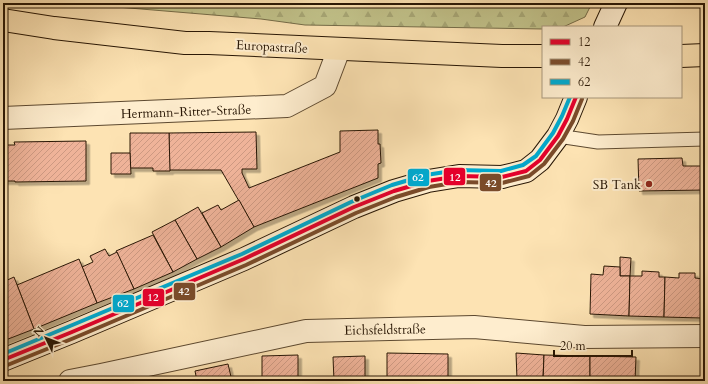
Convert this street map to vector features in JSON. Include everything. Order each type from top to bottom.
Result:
[{"type":"main road","name":"Europastraße","points":[[3,20],[54,28],[185,43],[502,56],[542,56]]},
{"type":"main road","points":[[682,56],[705,55]]},
{"type":"street","name":"Hermann-Ritter-Straße","points":[[3,118],[287,106],[325,86],[339,49]]},
{"type":"street","points":[[3,360],[244,259],[354,207],[394,191],[428,181],[459,176],[502,177],[526,171],[540,160],[558,136],[576,98]]},
{"type":"street","name":"Eichsfeldstraße","points":[[70,381],[101,376],[306,331],[474,327],[584,337],[705,336]]},
{"type":"lane","points":[[558,136],[598,142],[705,139]]},
{"type":"green space","points":[[69,3],[592,3],[585,17],[565,26],[542,26],[542,29],[305,25],[261,19]]},
{"type":"building","points":[[378,130],[378,144],[380,144],[381,163],[378,164],[378,178],[254,227],[221,170],[169,170],[169,133],[256,132],[257,169],[242,169],[242,173],[249,188],[340,152],[340,131]]},
{"type":"building","points":[[130,133],[169,133],[170,171],[153,171],[153,168],[130,168]]},
{"type":"building","points":[[86,141],[86,181],[3,181],[3,145],[15,145],[14,142]]},
{"type":"building","points":[[111,153],[130,153],[131,174],[111,174]]},
{"type":"building","points":[[682,158],[683,166],[705,166],[705,190],[639,191],[638,159]]},
{"type":"building","points":[[239,200],[254,227],[221,247],[202,213],[218,205],[221,210]]},
{"type":"building","points":[[198,207],[221,247],[197,259],[175,220]]},
{"type":"building","points":[[175,220],[197,259],[173,272],[152,232]]},
{"type":"building","points":[[153,235],[173,272],[134,289],[116,251]]},
{"type":"building","points":[[105,249],[109,256],[117,252],[134,289],[97,303],[82,267],[93,262],[90,256]]},
{"type":"building","points":[[620,257],[631,258],[630,276],[620,276]]},
{"type":"building","points":[[79,259],[97,303],[34,329],[17,285]]},
{"type":"building","points":[[604,266],[620,267],[620,276],[630,276],[629,316],[590,314],[591,274],[603,275]]},
{"type":"building","points":[[642,271],[659,272],[659,277],[665,277],[664,317],[629,316],[630,276],[642,276]]},
{"type":"building","points":[[679,273],[695,273],[695,278],[704,279],[702,318],[664,317],[665,277],[679,278]]},
{"type":"building","points":[[14,277],[34,329],[3,341],[3,282]]},
{"type":"building","points":[[705,282],[705,319],[702,318]]},
{"type":"building","points":[[387,353],[448,354],[448,381],[387,381]]},
{"type":"building","points":[[516,353],[544,355],[543,378],[517,379]]},
{"type":"building","points":[[298,355],[298,381],[262,381],[262,356]]},
{"type":"building","points":[[544,355],[590,356],[590,381],[543,381]]},
{"type":"building","points":[[365,356],[365,381],[334,381],[333,357]]},
{"type":"building","points":[[590,356],[636,357],[635,381],[590,381]]},
{"type":"building","points":[[228,364],[232,381],[197,381],[195,371]]},
{"type":"building","points":[[171,377],[172,381],[152,381]]},
{"type":"building","points":[[688,377],[705,378],[705,381],[688,381]]},
{"type":"transit line","name":"62","points":[[3,354],[242,254],[351,202],[392,185],[426,175],[458,170],[501,171],[523,165],[536,156],[553,133],[570,98]]},
{"type":"transit line","name":"12","points":[[3,360],[244,259],[354,207],[394,191],[428,181],[459,176],[502,177],[526,171],[540,160],[558,136],[576,98]]},
{"type":"transit line","name":"42","points":[[5,366],[246,265],[356,213],[396,197],[429,187],[459,182],[502,183],[529,176],[544,164],[563,139],[573,121],[582,99]]},
{"type":"place","name":"SB Tank","points":[[649,184]]}]
